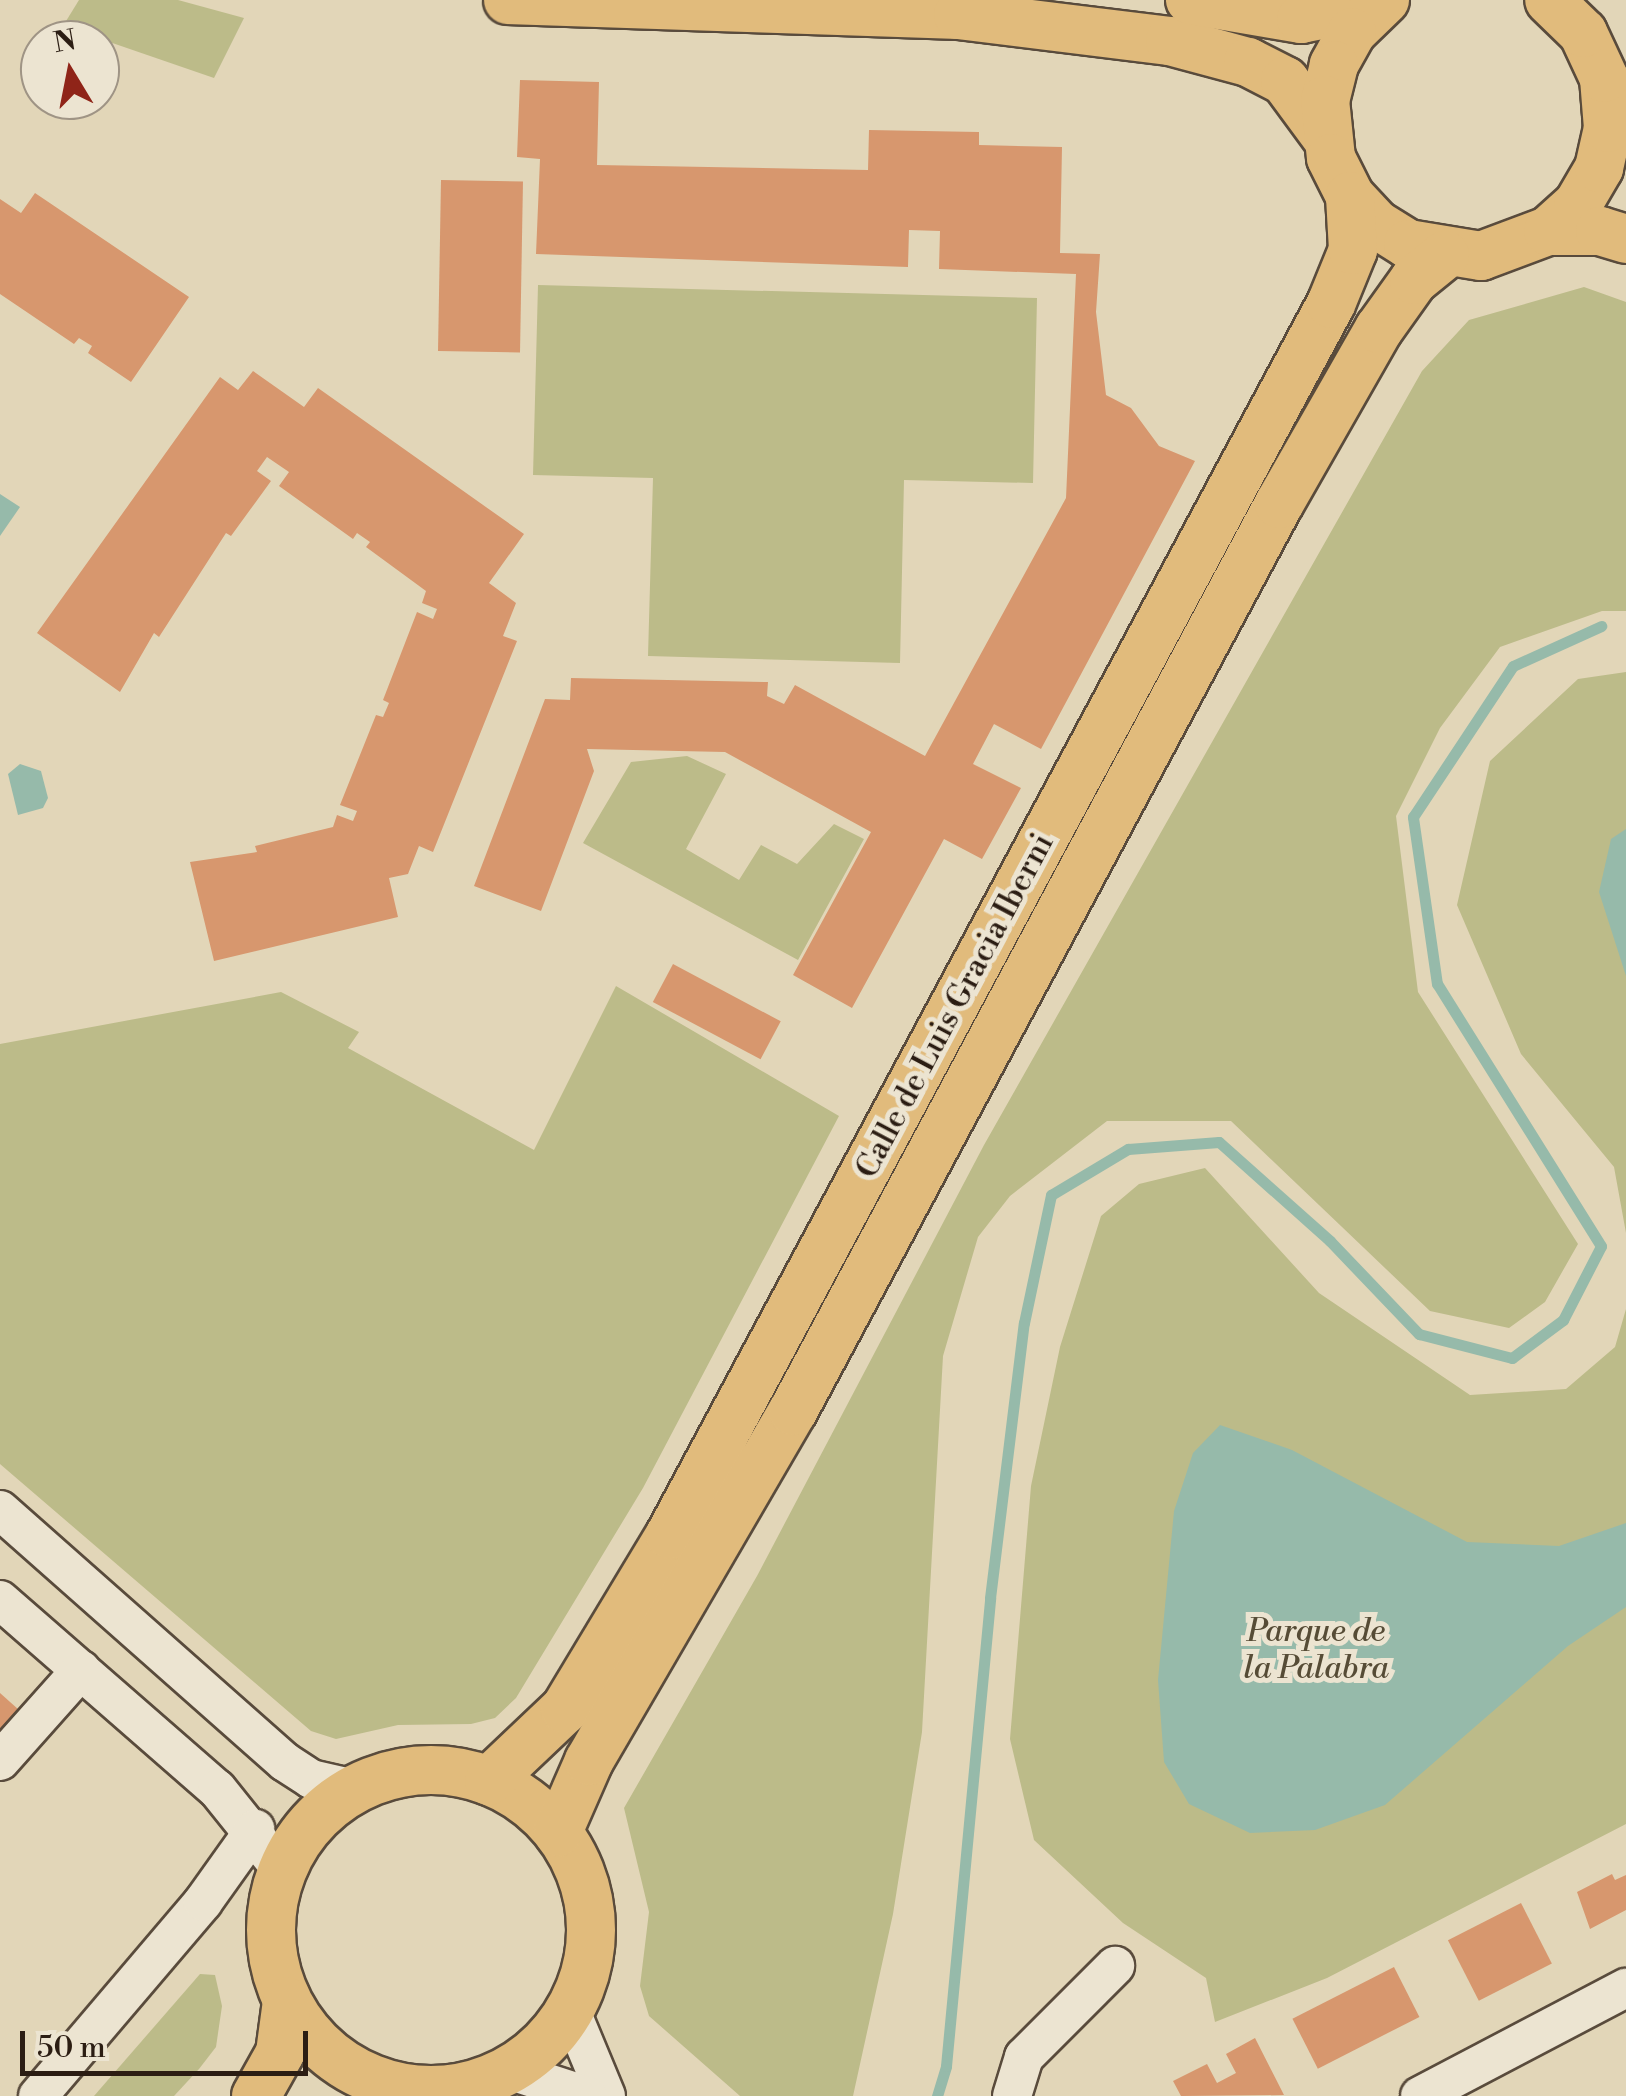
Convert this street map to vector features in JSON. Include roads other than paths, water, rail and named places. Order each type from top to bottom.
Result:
[{"type":"main road","points":[[508,0],[958,15],[1170,41],[1248,62],[1284,81],[1326,138],[1350,196],[1392,234],[1445,255],[1516,248],[1548,231],[1578,204],[1617,139],[1604,78],[1578,16],[1550,0]]},
{"type":"main road","points":[[1190,0],[1301,18],[1381,2]]},
{"type":"main road","points":[[1326,138],[1325,100],[1334,64],[1352,32],[1381,2]]},
{"type":"main road","name":"Calle de Luis Gracia Iberni","points":[[489,1781],[565,1709],[670,1535],[1331,304],[1353,250],[1350,196]]},
{"type":"main road","points":[[1548,231],[1600,231],[1626,239]]},
{"type":"main road","name":"Calle de Luis Gracia Iberni","points":[[558,1832],[581,1775],[793,1411],[1278,504],[1379,329],[1414,280],[1445,255]]},
{"type":"main road","points":[[256,2096],[280,2053],[288,2001],[270,1922],[282,1870],[312,1823],[355,1789],[435,1770],[489,1781],[515,1794],[558,1832],[575,1858],[591,1919],[587,1966],[570,2009],[543,2043],[508,2070],[464,2086],[377,2090],[320,2046],[288,2001]]},
{"type":"street","points":[[0,1510],[285,1762],[312,1779],[355,1789]]},
{"type":"street","points":[[0,1600],[254,1829],[282,1870]]},
{"type":"street","points":[[0,1761],[81,1670]]},
{"type":"street","points":[[38,2096],[203,1902],[254,1829]]},
{"type":"street","points":[[1012,2096],[1024,2057],[1115,1966]]},
{"type":"street","points":[[1420,2096],[1626,1988]]},
{"type":"street","points":[[570,2009],[606,2096]]},
{"type":"street","points":[[508,2070],[588,2096]]},
{"type":"waterway","points":[[937,2096],[946,2066],[990,1598],[1024,1323],[1051,1195],[1128,1149],[1219,1142],[1330,1241],[1419,1334],[1512,1358],[1563,1320],[1601,1246],[1437,984],[1413,817],[1513,666],[1601,626]]},
{"type":"park label","name":"Parque de la Palabra","points":[[1316,1650]]}]
